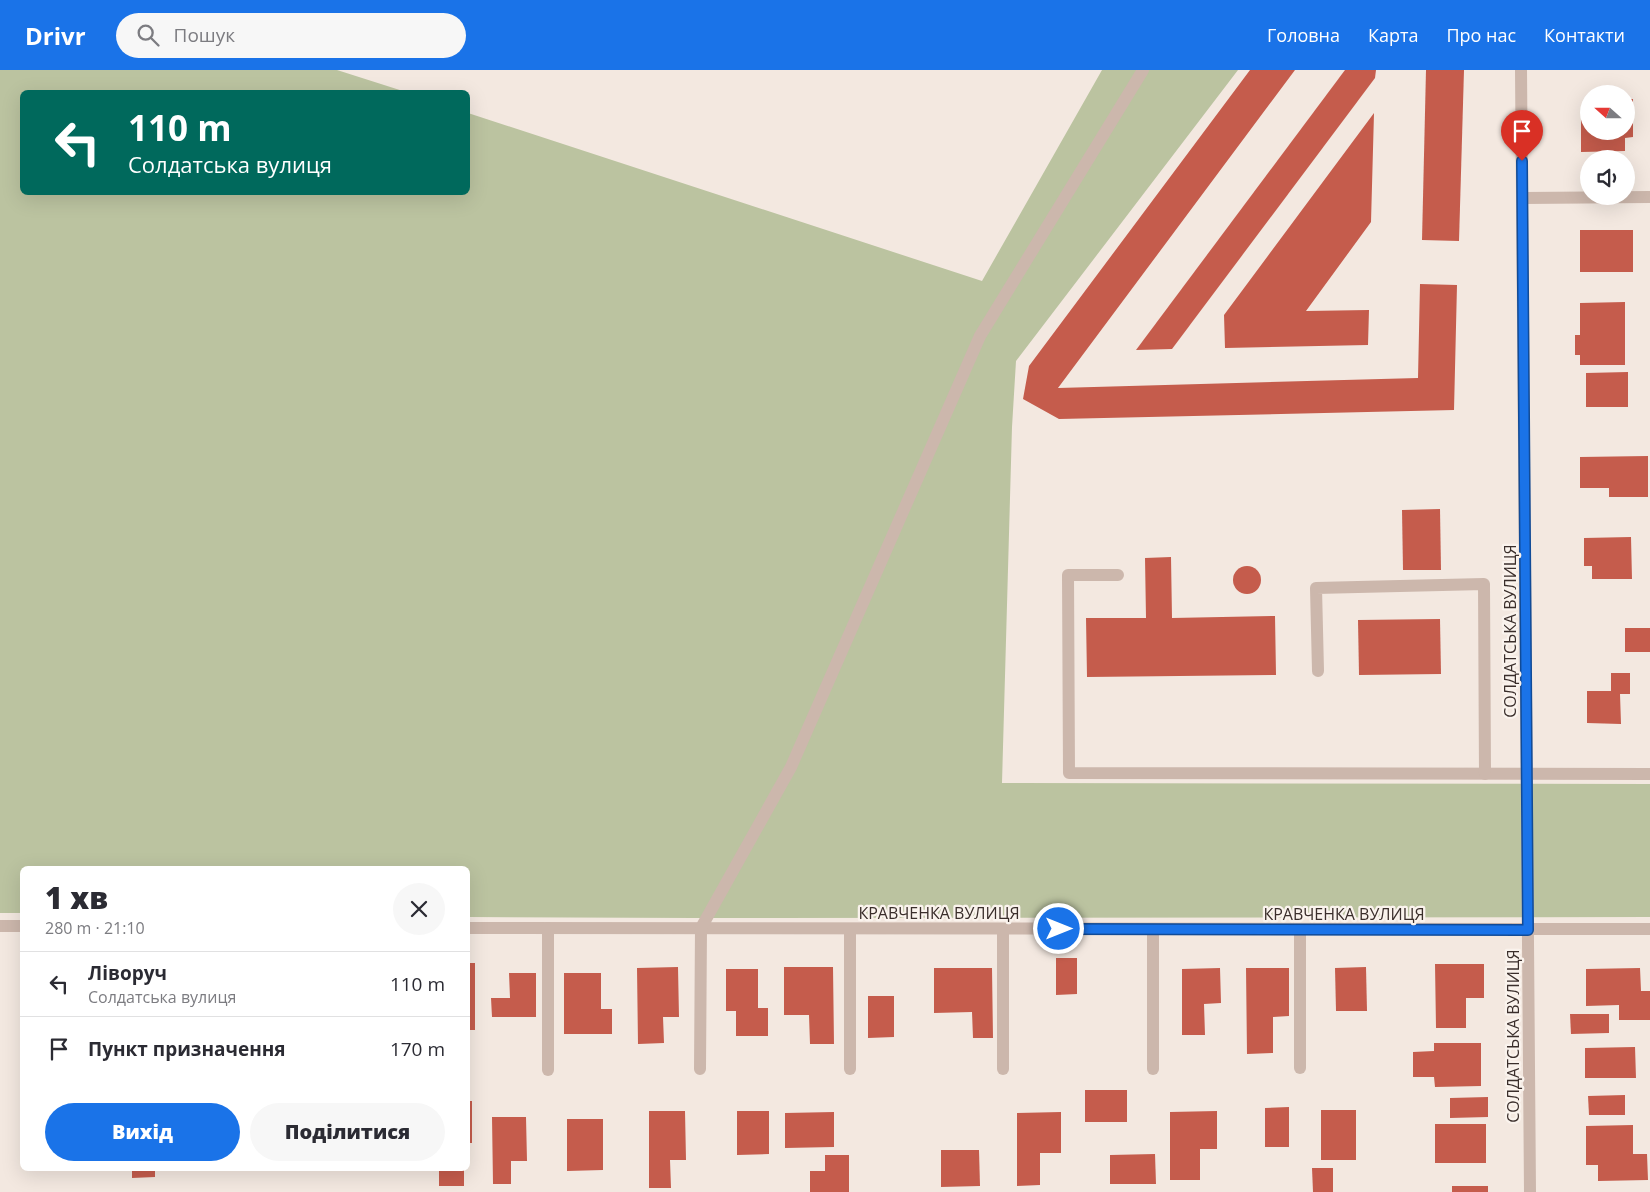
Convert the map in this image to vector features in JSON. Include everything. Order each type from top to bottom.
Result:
[{"type":"street","points":[[700,1070],[701,928],[790,767],[980,336],[1143,70]]},
{"type":"street","name":"СОЛДАТСЬКА ВУЛИЦЯ","points":[[1522,70],[1530,1192]]},
{"type":"street","points":[[1522,198],[1650,197]]},
{"type":"street","points":[[1118,575],[1068,575],[1069,772],[1650,774]]},
{"type":"street","points":[[1318,672],[1316,588],[1484,584],[1485,774]]},
{"type":"street","points":[[0,926],[20,926]]},
{"type":"street","name":"КРАВЧЕНКА ВУЛИЦЯ","points":[[470,928],[1650,929]]},
{"type":"street","points":[[548,928],[548,1070]]},
{"type":"street","points":[[850,929],[850,1069]]},
{"type":"street","points":[[1003,929],[1003,1069]]},
{"type":"street","points":[[1153,929],[1153,1069]]},
{"type":"street","points":[[1300,930],[1300,1068]]},
{"type":"green space","points":[[0,70],[337,70],[400,90],[20,90],[20,195],[470,195],[470,114],[982,281],[1102,70],[1238,70],[1016,361],[1012,427],[1002,783],[1650,784],[1650,917],[470,917],[470,866],[20,866],[20,913],[0,913]]},
{"type":"building","points":[[1250,70],[1295,70],[1058,388],[1418,378],[1420,284],[1457,285],[1454,410],[1059,419],[1023,399],[1029,366]]},
{"type":"building","points":[[1345,70],[1376,70],[1375,78],[1172,349],[1136,350]]},
{"type":"building","points":[[1426,70],[1464,70],[1459,241],[1422,240]]},
{"type":"building","points":[[1374,113],[1371,222],[1306,311],[1369,310],[1368,345],[1225,348],[1224,315]]},
{"type":"building","points":[[1581,140],[1625,140],[1625,150],[1581,150]]},
{"type":"building","points":[[1580,230],[1633,230],[1633,272],[1580,272]]},
{"type":"building","points":[[1625,302],[1625,365],[1580,365],[1580,355],[1575,355],[1575,335],[1580,335],[1580,303]]},
{"type":"building","points":[[1628,372],[1628,407],[1586,407],[1586,373]]},
{"type":"building","points":[[1648,456],[1648,497],[1609,497],[1609,488],[1580,488],[1580,457]]},
{"type":"building","points":[[1440,509],[1441,570],[1403,570],[1402,510]]},
{"type":"building","points":[[1631,537],[1632,579],[1592,579],[1592,566],[1584,566],[1584,538]]},
{"type":"building","points":[[1171,557],[1172,618],[1275,616],[1276,675],[1087,677],[1086,618],[1146,618],[1145,558]]},
{"type":"building","points":[[1247,566],[1257,570],[1261,580],[1257,590],[1247,594],[1237,590],[1233,580],[1237,570]]},
{"type":"building","points":[[1440,619],[1441,674],[1359,675],[1358,620]]},
{"type":"building","points":[[1625,628],[1650,628],[1650,652],[1625,652]]},
{"type":"building","points":[[1611,673],[1630,673],[1630,694],[1620,694],[1621,724],[1587,723],[1587,691],[1611,691]]},
{"type":"building","points":[[1056,958],[1077,958],[1077,994],[1056,995]]},
{"type":"building","points":[[470,963],[475,963],[475,1030],[470,1030]]},
{"type":"building","points":[[1435,964],[1484,964],[1484,998],[1466,998],[1466,1028],[1436,1028]]},
{"type":"building","points":[[678,967],[679,1017],[663,1017],[664,1043],[638,1044],[637,968]]},
{"type":"building","points":[[784,967],[833,967],[834,1044],[810,1044],[809,1015],[784,1015]]},
{"type":"building","points":[[1366,967],[1367,1011],[1336,1011],[1335,968]]},
{"type":"building","points":[[934,968],[992,968],[993,1038],[973,1038],[972,1012],[934,1013]]},
{"type":"building","points":[[1220,968],[1221,1003],[1204,1004],[1205,1035],[1182,1035],[1182,969]]},
{"type":"building","points":[[1246,968],[1289,968],[1289,1016],[1273,1017],[1273,1053],[1247,1054]]},
{"type":"building","points":[[1640,968],[1641,991],[1650,991],[1650,1020],[1619,1020],[1619,1005],[1586,1006],[1586,969]]},
{"type":"building","points":[[726,969],[758,969],[758,1008],[768,1008],[768,1036],[736,1036],[736,1011],[726,1011]]},
{"type":"building","points":[[509,973],[536,973],[536,1017],[492,1017],[491,998],[510,998]]},
{"type":"building","points":[[564,973],[601,973],[601,1009],[612,1009],[612,1034],[564,1034]]},
{"type":"building","points":[[868,996],[894,996],[894,1037],[868,1038]]},
{"type":"building","points":[[1570,1014],[1609,1014],[1609,1033],[1571,1034]]},
{"type":"building","points":[[1434,1043],[1481,1043],[1481,1086],[1435,1087],[1434,1077],[1413,1077],[1413,1052],[1434,1051]]},
{"type":"building","points":[[1635,1047],[1636,1078],[1585,1078],[1585,1048]]},
{"type":"building","points":[[1085,1090],[1127,1090],[1127,1122],[1085,1122]]},
{"type":"building","points":[[1625,1095],[1625,1115],[1589,1115],[1588,1096]]},
{"type":"building","points":[[1488,1097],[1488,1117],[1450,1118],[1450,1098]]},
{"type":"building","points":[[470,1101],[472,1101],[472,1143],[470,1143]]},
{"type":"building","points":[[1289,1107],[1289,1147],[1265,1147],[1265,1108]]},
{"type":"building","points":[[1321,1110],[1356,1110],[1356,1160],[1321,1160]]},
{"type":"building","points":[[649,1111],[685,1111],[686,1160],[670,1160],[671,1188],[649,1188]]},
{"type":"building","points":[[737,1111],[769,1111],[769,1154],[737,1155]]},
{"type":"building","points":[[1217,1111],[1217,1149],[1200,1149],[1200,1180],[1170,1180],[1170,1112]]},
{"type":"building","points":[[834,1112],[834,1147],[785,1148],[785,1113]]},
{"type":"building","points":[[1061,1112],[1061,1153],[1040,1153],[1040,1185],[1017,1186],[1017,1113]]},
{"type":"building","points":[[492,1117],[526,1117],[527,1161],[511,1161],[511,1184],[493,1184]]},
{"type":"building","points":[[567,1119],[603,1119],[603,1170],[567,1171]]},
{"type":"building","points":[[1435,1124],[1486,1124],[1486,1163],[1435,1163]]},
{"type":"building","points":[[1633,1125],[1633,1154],[1647,1154],[1648,1180],[1598,1181],[1598,1165],[1586,1165],[1586,1126]]},
{"type":"building","points":[[941,1150],[979,1150],[980,1186],[941,1187]]},
{"type":"building","points":[[1155,1154],[1156,1184],[1110,1184],[1110,1155]]},
{"type":"building","points":[[825,1155],[849,1155],[849,1192],[810,1192],[810,1171],[825,1171]]},
{"type":"building","points":[[1312,1168],[1333,1168],[1333,1192],[1313,1192]]},
{"type":"building","points":[[132,1171],[155,1171],[155,1177],[132,1178]]},
{"type":"building","points":[[439,1171],[464,1171],[464,1186],[439,1186]]},
{"type":"building","points":[[1452,1186],[1488,1186],[1488,1192],[1452,1192]]},
{"type":"route","points":[[1059,929],[1528,930],[1522,161]]}]
